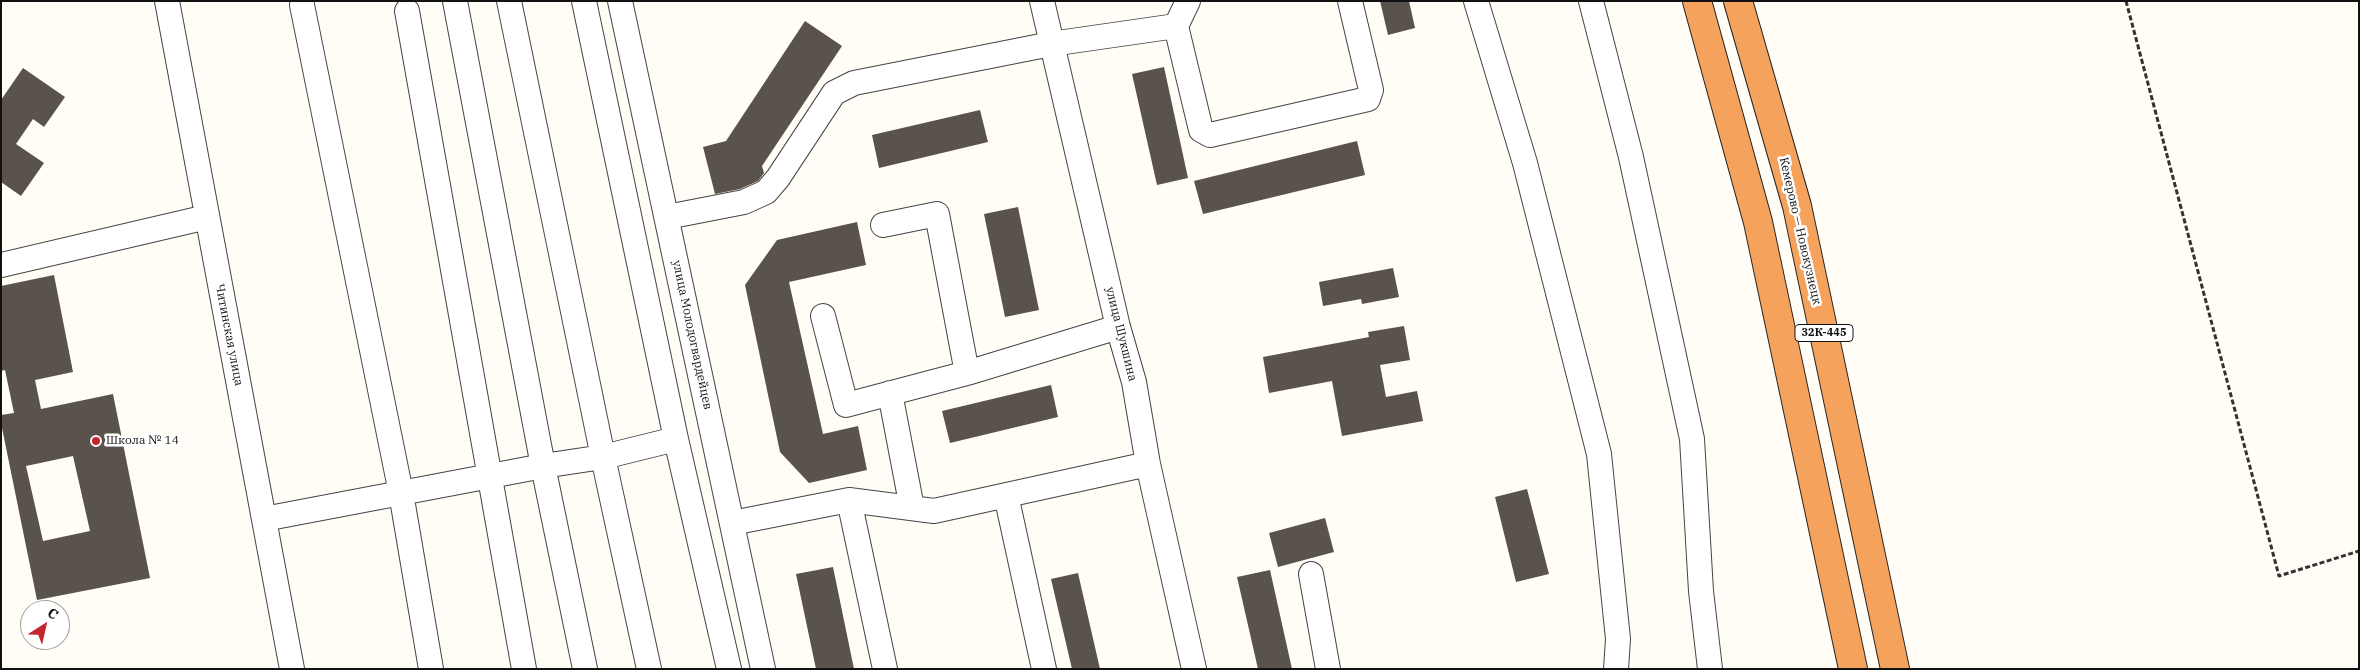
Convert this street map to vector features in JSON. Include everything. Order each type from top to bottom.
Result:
[{"type":"highway","name":"32К-445","points":[[1697,1],[1758,222],[1853,669]]},
{"type":"highway","name":"Кемерово — Новокузнецк","points":[[1738,1],[1796,206],[1896,669]]},
{"type":"street","name":"Читинская улица","points":[[167,1],[292,669]]},
{"type":"street","points":[[455,1],[543,466],[585,669]]},
{"type":"street","points":[[509,1],[602,457],[650,669]]},
{"type":"street","points":[[584,1],[676,439],[729,669]]},
{"type":"street","name":"улица Молодогвардейцев","points":[[620,1],[763,669]]},
{"type":"street","name":"улица Шукшина","points":[[1042,1],[1118,327],[1134,382],[1148,464],[1194,669]]},
{"type":"street","points":[[1188,1],[1176,26],[1201,130],[1210,135],[1368,100],[1371,90],[1350,1]]},
{"type":"street","points":[[1476,1],[1526,163],[1599,454],[1618,639],[1616,669]]},
{"type":"street","points":[[1591,1],[1631,157],[1691,431],[1701,591],[1710,669]]},
{"type":"street","points":[[302,6],[401,493],[431,669]]},
{"type":"street","points":[[407,11],[524,669]]},
{"type":"street","points":[[667,217],[744,202],[766,192],[778,178],[834,93],[854,83],[1051,44],[1176,26]]},
{"type":"street","points":[[883,225],[937,214],[967,374]]},
{"type":"street","points":[[1,265],[207,217]]},
{"type":"street","points":[[823,316],[846,405],[967,374],[1118,327]]},
{"type":"street","points":[[890,393],[912,508]]},
{"type":"street","points":[[264,519],[543,466],[602,457],[676,439]]},
{"type":"street","points":[[732,523],[849,500],[934,511],[1148,464]]},
{"type":"street","points":[[1006,495],[1044,669]]},
{"type":"street","points":[[849,500],[885,669]]},
{"type":"street","points":[[1311,574],[1328,669]]},
{"type":"path","points":[[2126,1],[2279,576],[2359,551]]},
{"type":"building","points":[[1380,1],[1409,1],[1415,28],[1388,35]]},
{"type":"building","points":[[805,21],[842,46],[762,166],[764,173],[758,181],[740,189],[715,194],[703,147],[726,141]]},
{"type":"building","points":[[1164,67],[1188,178],[1157,185],[1132,74]]},
{"type":"building","points":[[23,68],[65,97],[44,127],[33,119],[16,144],[44,163],[21,196],[1,182],[1,100]]},
{"type":"building","points":[[980,110],[988,142],[879,168],[872,135]]},
{"type":"building","points":[[1357,141],[1365,175],[1203,214],[1194,181]]},
{"type":"building","points":[[1018,207],[1039,310],[1005,317],[984,214]]},
{"type":"building","points":[[857,222],[866,265],[789,282],[823,434],[858,426],[867,470],[809,483],[780,452],[745,285],[777,240]]},
{"type":"building","points":[[1393,268],[1399,297],[1362,304],[1361,299],[1323,306],[1319,282]]},
{"type":"building","points":[[54,275],[73,372],[35,380],[41,409],[113,394],[150,578],[37,600],[1,423],[1,415],[14,413],[5,370],[1,371],[1,286]],"holes":[[[73,456],[90,531],[43,541],[26,466]]]},
{"type":"building","points":[[1404,326],[1410,360],[1380,365],[1386,397],[1417,391],[1423,421],[1342,436],[1332,381],[1269,393],[1263,357],[1369,337],[1368,332]]},
{"type":"building","points":[[1051,385],[1058,417],[950,443],[942,411]]},
{"type":"building","points":[[1527,489],[1549,574],[1516,582],[1495,497]]},
{"type":"building","points":[[1325,518],[1334,552],[1278,567],[1269,533]]},
{"type":"building","points":[[833,567],[854,669],[816,669],[796,574]]},
{"type":"building","points":[[1270,570],[1292,669],[1258,669],[1237,577]]},
{"type":"building","points":[[1078,573],[1100,669],[1072,669],[1051,579]]},
{"type":"place","name":"Школа № 14","points":[[96,441]]}]
